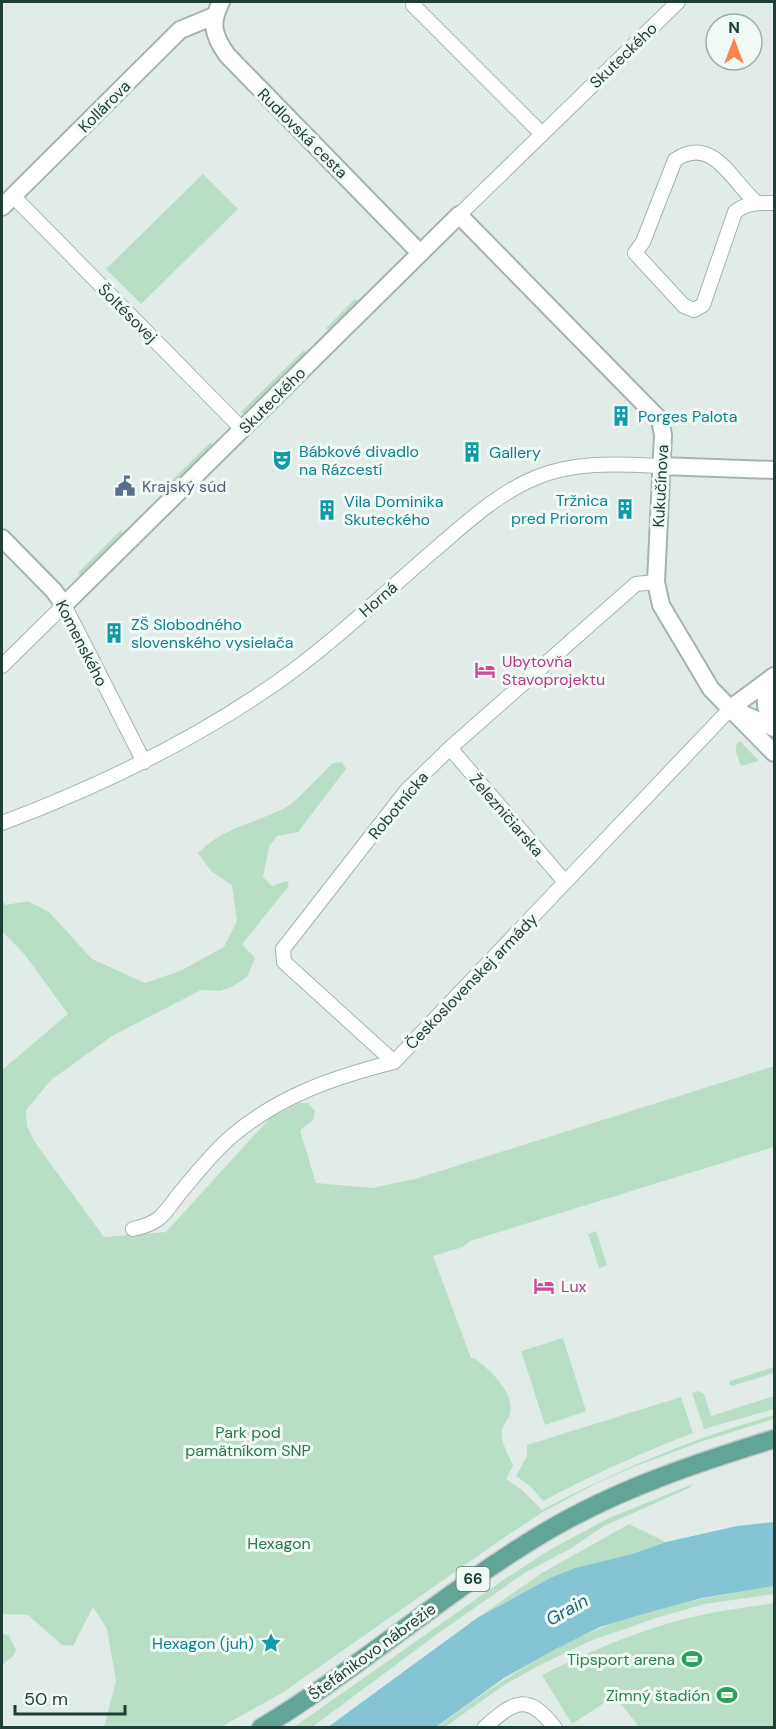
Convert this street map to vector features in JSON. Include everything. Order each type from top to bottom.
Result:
[{"type":"main road","name":"Štefánikovo nábrežie","points":[[261,1728],[328,1684],[482,1572],[548,1530],[584,1510],[649,1481],[774,1439]]},
{"type":"street","name":"Skuteckého","points":[[2,666],[459,214],[678,2]]},
{"type":"street","points":[[413,5],[542,134]]},
{"type":"street","name":"Kollárova","points":[[7,202],[180,30],[218,9]]},
{"type":"street","name":"Rudlovská cesta","points":[[218,9],[214,29],[219,44],[227,56],[420,253]]},
{"type":"street","points":[[756,202],[747,195],[717,158],[705,154],[684,154],[675,160],[643,242],[635,253],[684,306],[694,310],[703,305],[735,212],[743,205],[756,202],[774,203]]},
{"type":"street","name":"Šoltésovej","points":[[7,202],[243,429]]},
{"type":"street","name":"Kukučínova","points":[[459,214],[660,420],[663,435],[656,582],[661,605],[711,689],[774,753]]},
{"type":"street","name":"Horná","points":[[2,823],[144,762],[239,708],[306,661],[472,518],[506,492],[535,477],[559,470],[616,464],[774,471]]},
{"type":"street","name":"Komenského","points":[[2,538],[57,594],[144,762]]},
{"type":"street","name":"Robotnícka","points":[[394,1062],[284,962],[284,949],[407,790],[450,748],[636,584],[656,582]]},
{"type":"street","points":[[770,679],[766,706],[773,727]]},
{"type":"street","name":"Československej armády","points":[[133,1228],[147,1226],[159,1218],[210,1157],[255,1119],[315,1086],[348,1073],[394,1062],[731,708],[770,679]]},
{"type":"street","points":[[731,708],[773,727]]},
{"type":"street","name":"Železničiarska","points":[[450,748],[565,882]]},
{"type":"street","points":[[484,1728],[508,1708],[519,1704],[531,1704],[545,1714],[555,1728]]},
{"type":"green space","points":[[203,174],[238,209],[141,304],[106,269]]},
{"type":"green space","points":[[355,299],[360,303],[330,332],[326,328]]},
{"type":"green space","points":[[304,350],[308,355],[247,414],[240,413]]},
{"type":"green space","points":[[211,442],[213,447],[182,478],[165,487]]},
{"type":"green space","points":[[122,529],[122,536],[83,575],[80,575],[78,573]]},
{"type":"green space","points":[[740,741],[759,761],[741,766],[736,752],[736,745]]},
{"type":"green space","name":"Park pod pamätníkom SNP","points":[[342,762],[346,769],[298,832],[277,836],[269,847],[263,877],[272,886],[287,881],[289,886],[242,944],[255,958],[247,977],[232,987],[220,991],[201,990],[112,1036],[51,1080],[26,1110],[27,1126],[34,1141],[104,1237],[166,1232],[270,1118],[299,1103],[308,1103],[315,1111],[313,1120],[300,1130],[316,1183],[372,1188],[415,1179],[774,1066],[774,1147],[470,1241],[463,1247],[433,1256],[471,1358],[487,1368],[500,1382],[509,1398],[510,1414],[503,1427],[502,1435],[513,1466],[506,1479],[522,1490],[542,1510],[627,1468],[685,1445],[774,1415],[774,1419],[700,1442],[631,1468],[543,1512],[282,1693],[221,1727],[104,1727],[116,1681],[107,1629],[93,1607],[73,1646],[62,1645],[28,1615],[2,1614],[2,1070],[68,1014],[25,955],[2,931],[2,901],[6,905],[28,901],[49,912],[92,959],[145,983],[180,971],[224,947],[237,921],[232,885],[211,871],[198,853],[228,832],[290,805],[333,763]]},
{"type":"green space","points":[[596,1231],[607,1265],[599,1268],[588,1234]]},
{"type":"green space","points":[[563,1338],[586,1411],[545,1425],[521,1351]]},
{"type":"green space","points":[[774,1367],[774,1373],[732,1386],[729,1384],[730,1381]]},
{"type":"green space","points":[[699,1391],[704,1394],[711,1416],[774,1396],[774,1409],[704,1429],[692,1393]]},
{"type":"green space","points":[[681,1397],[693,1433],[617,1465],[543,1501],[530,1486],[516,1476],[527,1456],[527,1445]]},
{"type":"green space","points":[[693,1484],[689,1488],[604,1526],[570,1549],[526,1572],[440,1632],[315,1725],[294,1727],[506,1578],[553,1548],[609,1518]]},
{"type":"green space","points":[[629,1524],[666,1542],[632,1554],[575,1568],[552,1577],[477,1618],[542,1573]]},
{"type":"green space","points":[[774,1586],[774,1594],[705,1604],[590,1641],[504,1685],[445,1727],[436,1728],[536,1660],[601,1628],[665,1607]]},
{"type":"green space","name":"Tipsport arena","points":[[774,1603],[774,1727],[639,1727],[615,1696],[572,1724],[542,1675],[601,1647],[663,1625],[714,1612]]},
{"type":"green space","points":[[2,1633],[9,1636],[16,1650],[13,1656],[2,1665]]},
{"type":"water","name":"Grain","points":[[774,1522],[774,1586],[702,1598],[600,1627],[504,1678],[436,1727],[328,1727],[477,1618],[552,1577],[575,1568],[632,1554],[666,1542],[737,1526]]},
{"type":"place","name":"Porges Palota","points":[[621,416]]},
{"type":"place","name":"Gallery","points":[[472,452]]},
{"type":"place","name":"Bábkové divadlo na Rázcestí","points":[[282,460]]},
{"type":"place","name":"Krajský súd","points":[[125,486]]},
{"type":"place","name":"Tržnica pred Priorom","points":[[625,509]]},
{"type":"place","name":"Vila Dominika Skuteckého","points":[[327,510]]},
{"type":"place","name":"ZŠ Slobodného slovenského vysielača","points":[[114,633]]},
{"type":"place","name":"Ubytovňa Stavoprojektu","points":[[485,670]]},
{"type":"place","name":"Lux","points":[[544,1286]]},
{"type":"place","name":"Hexagon (juh)","points":[[271,1643]]},
{"type":"place","name":"Tipsport arena","points":[[692,1659]]},
{"type":"place","name":"Zimný štadión","points":[[727,1695]]},
{"type":"park label","name":"Hexagon","points":[[279,1543]]}]
